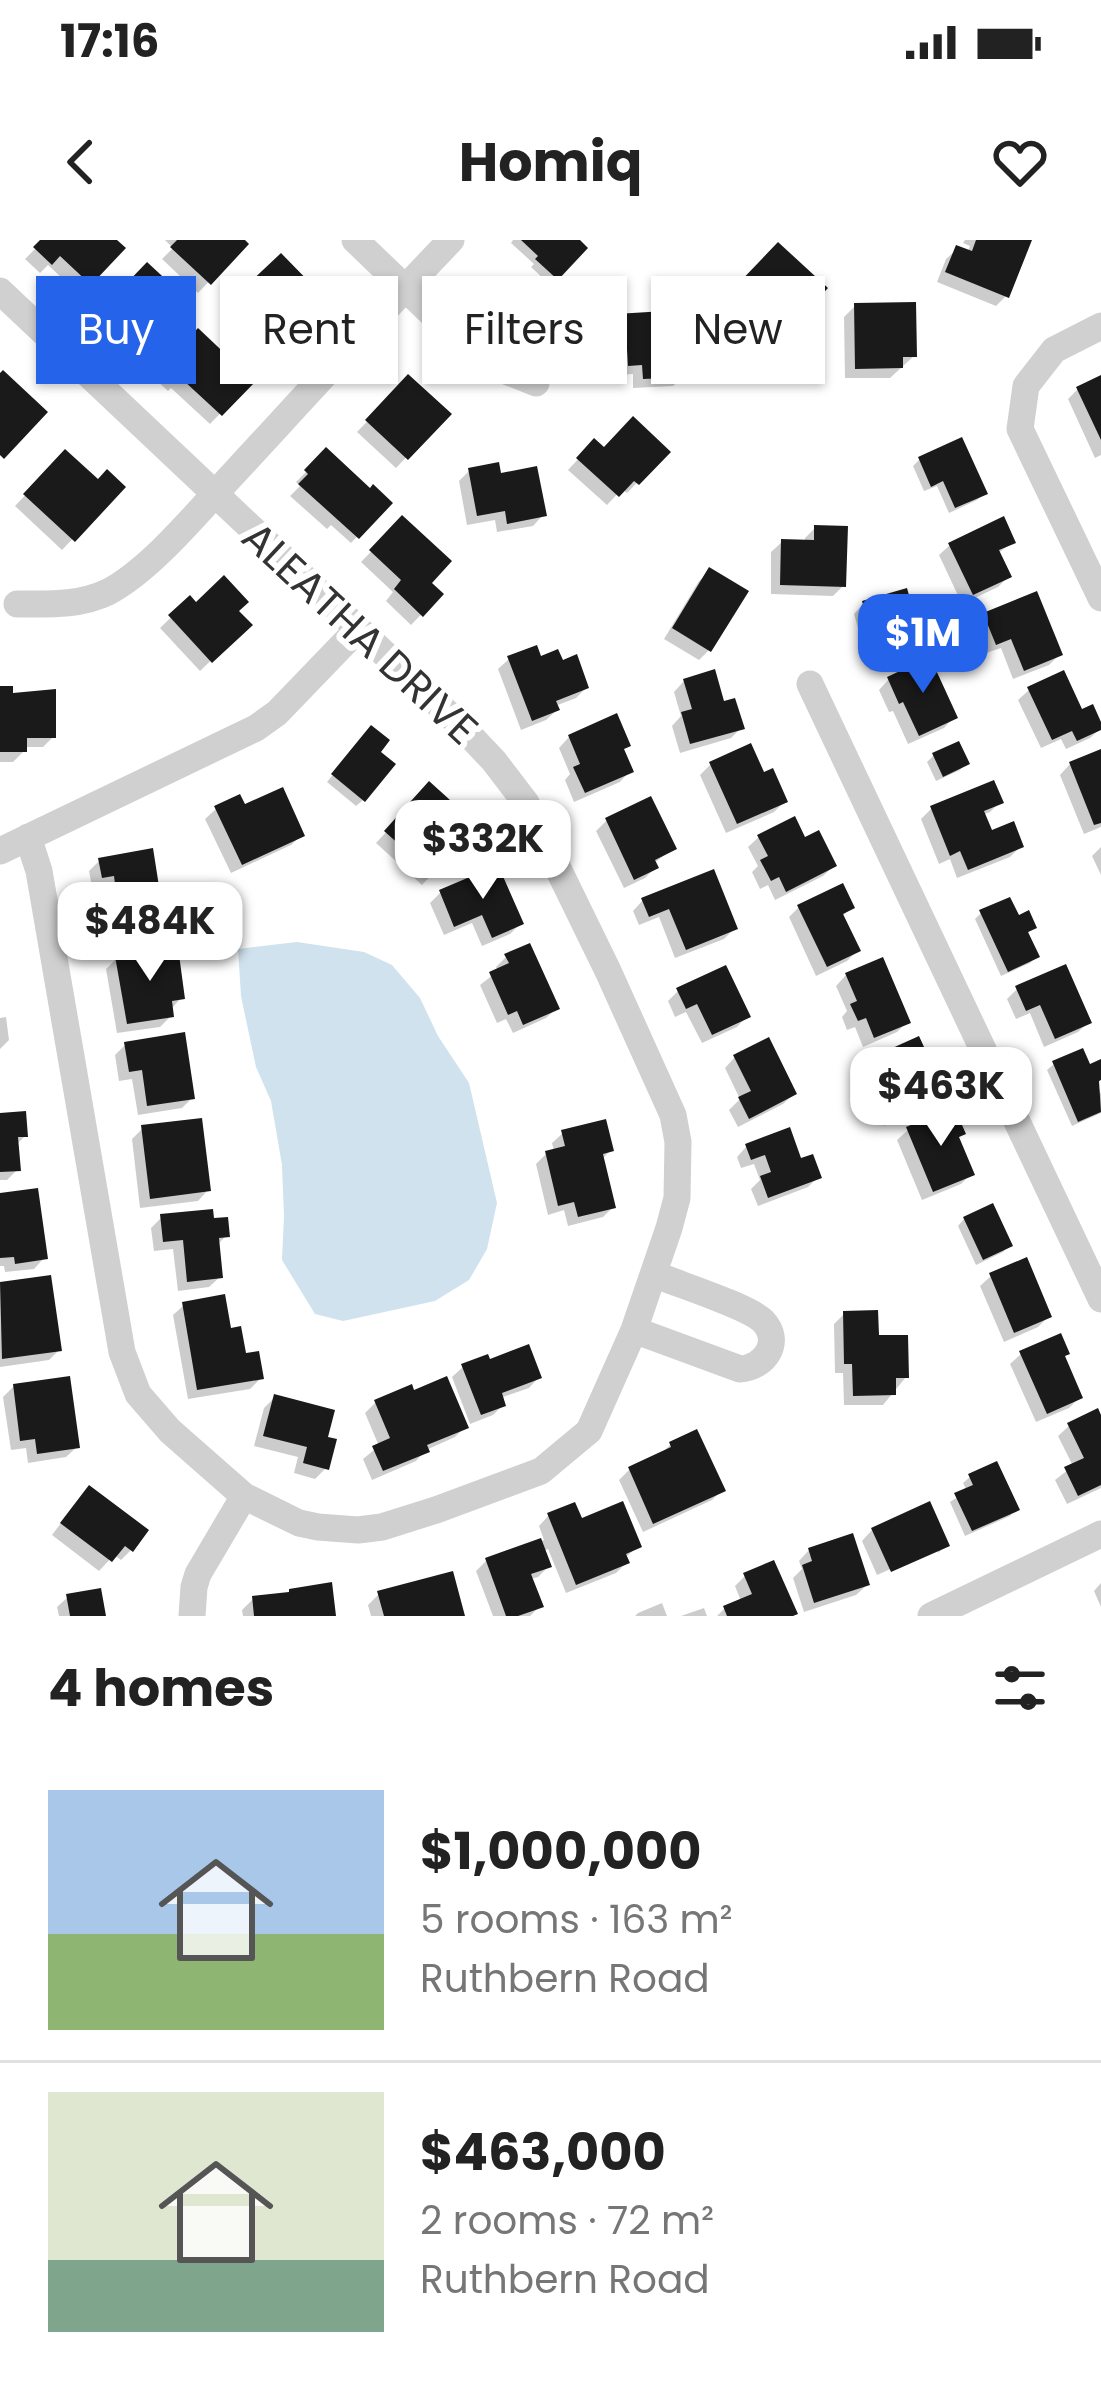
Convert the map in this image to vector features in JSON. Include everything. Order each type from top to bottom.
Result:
[{"type":"street","points":[[355,240],[422,306]]},
{"type":"street","points":[[17,604],[82,601],[132,576],[214,495],[451,240]]},
{"type":"street","name":"ALEATHA DRIVE","points":[[0,291],[459,724],[526,803],[673,1115],[678,1142],[677,1198],[654,1274],[590,1431],[541,1472],[403,1521],[358,1530],[299,1522],[244,1496],[170,1431],[138,1394],[122,1352],[39,871],[28,837]]},
{"type":"street","points":[[1101,326],[1054,350],[1026,386],[1020,428],[1101,598]]},
{"type":"street","points":[[0,851],[256,728],[277,713],[356,629]]},
{"type":"street","points":[[810,684],[1101,1299]]},
{"type":"street","points":[[634,1330],[740,1369],[758,1364],[770,1352],[771,1336],[760,1319],[654,1274]]},
{"type":"street","points":[[191,1616],[199,1574],[244,1496]]},
{"type":"street","points":[[931,1616],[1101,1534]]},
{"type":"water","points":[[297,942],[364,952],[392,965],[420,998],[469,1083],[497,1203],[487,1249],[469,1280],[435,1301],[343,1321],[315,1314],[282,1260],[282,1165],[271,1101],[256,1067],[241,996],[238,949]]},
{"type":"building","points":[[40,240],[117,240],[126,248],[100,276],[81,276],[60,256],[52,265],[33,247]]},
{"type":"building","points":[[177,240],[245,240],[249,244],[211,285],[170,247]]},
{"type":"building","points":[[521,240],[580,240],[588,248],[562,276],[554,276],[535,259],[538,256]]},
{"type":"building","points":[[976,240],[1032,240],[1009,298],[945,272],[956,245],[972,251]]},
{"type":"building","points":[[778,242],[815,276],[745,276]]},
{"type":"building","points":[[281,253],[303,276],[257,276]]},
{"type":"building","points":[[147,262],[162,276],[134,276]]},
{"type":"building","points":[[916,302],[917,357],[903,357],[903,368],[855,369],[854,303]]},
{"type":"building","points":[[651,312],[651,379],[643,379],[642,365],[628,366],[627,313]]},
{"type":"building","points":[[196,330],[220,349],[220,384],[253,384],[222,416],[187,384],[196,384]]},
{"type":"building","points":[[3,370],[48,412],[4,459],[0,455]]},
{"type":"building","points":[[408,374],[452,414],[408,460],[365,420]]},
{"type":"building","points":[[1101,375],[1101,440],[1076,387]]},
{"type":"building","points":[[633,416],[671,452],[639,485],[634,481],[619,497],[576,458],[594,438],[604,447]]},
{"type":"building","points":[[962,437],[988,494],[955,508],[943,481],[931,487],[918,457]]},
{"type":"building","points":[[326,447],[393,503],[359,539],[298,484],[308,474],[304,470]]},
{"type":"building","points":[[65,449],[98,479],[107,469],[126,487],[75,542],[23,494]]},
{"type":"building","points":[[499,462],[501,473],[537,466],[547,516],[507,524],[505,511],[477,516],[468,468]]},
{"type":"building","points":[[402,515],[452,561],[432,583],[444,594],[423,617],[394,589],[401,580],[369,550]]},
{"type":"building","points":[[1004,516],[1016,543],[999,550],[1012,577],[973,595],[948,543]]},
{"type":"building","points":[[814,525],[848,526],[846,587],[780,585],[781,539],[814,540]]},
{"type":"building","points":[[709,567],[749,591],[711,652],[672,628]]},
{"type":"building","points":[[224,575],[249,602],[239,611],[253,625],[212,663],[168,615],[190,595],[196,602]]},
{"type":"building","points":[[907,588],[918,628],[910,630],[916,651],[880,661],[862,601]]},
{"type":"building","points":[[1037,591],[1063,655],[1024,671],[1011,639],[996,645],[983,613]]},
{"type":"building","points":[[537,645],[541,656],[558,649],[563,660],[577,654],[589,688],[556,701],[560,710],[532,721],[507,656]]},
{"type":"building","points":[[930,657],[958,718],[919,736],[887,677]]},
{"type":"building","points":[[715,669],[724,701],[735,698],[745,729],[690,744],[681,712],[692,709],[683,679]]},
{"type":"building","points":[[1064,670],[1082,709],[1093,704],[1101,722],[1101,730],[1077,741],[1072,731],[1052,740],[1027,687]]},
{"type":"building","points":[[0,686],[13,686],[13,693],[56,689],[56,738],[27,738],[27,752],[0,752]]},
{"type":"building","points":[[617,713],[631,746],[624,749],[634,772],[585,793],[573,767],[580,764],[568,735]]},
{"type":"building","points":[[371,725],[390,740],[381,752],[396,764],[365,802],[331,774]]},
{"type":"building","points":[[959,741],[970,764],[943,777],[932,753]]},
{"type":"building","points":[[751,743],[764,772],[773,768],[788,802],[737,824],[709,762]]},
{"type":"building","points":[[1101,749],[1101,823],[1094,825],[1069,762]]},
{"type":"building","points":[[994,780],[1004,803],[984,811],[992,830],[1014,821],[1024,847],[968,870],[960,851],[950,856],[930,806]]},
{"type":"building","points":[[429,781],[450,800],[440,811],[457,826],[463,820],[476,831],[435,876],[384,831]]},
{"type":"building","points":[[283,787],[305,836],[242,865],[214,806],[240,794],[245,804]]},
{"type":"building","points":[[651,796],[677,849],[655,860],[659,868],[634,880],[605,818]]},
{"type":"building","points":[[795,816],[805,837],[819,830],[837,866],[786,892],[779,877],[771,881],[760,860],[768,856],[757,835]]},
{"type":"building","points":[[153,848],[163,912],[103,922],[99,895],[116,892],[114,876],[102,878],[98,858]]},
{"type":"building","points":[[498,865],[524,924],[492,938],[482,915],[454,927],[439,890]]},
{"type":"building","points":[[714,869],[738,929],[686,950],[669,909],[649,917],[641,898]]},
{"type":"building","points":[[843,883],[855,908],[843,914],[861,951],[827,967],[797,905]]},
{"type":"building","points":[[1010,897],[1019,915],[1029,910],[1037,928],[1028,932],[1040,957],[1008,972],[979,910]]},
{"type":"building","points":[[530,943],[560,1009],[523,1025],[517,1011],[508,1015],[489,972],[509,963],[504,954]]},
{"type":"building","points":[[178,947],[185,999],[172,1001],[174,1017],[127,1024],[115,956]]},
{"type":"building","points":[[883,957],[911,1023],[874,1038],[866,1018],[858,1021],[850,1004],[857,1001],[845,973]]},
{"type":"building","points":[[1066,964],[1092,1023],[1055,1039],[1040,1005],[1026,1011],[1015,986]]},
{"type":"building","points":[[726,965],[751,1017],[712,1035],[697,1004],[686,1009],[676,988]]},
{"type":"building","points":[[185,1032],[195,1099],[147,1106],[142,1070],[129,1072],[124,1042]]},
{"type":"building","points":[[919,1036],[930,1060],[910,1068],[926,1104],[895,1118],[868,1059]]},
{"type":"building","points":[[769,1037],[797,1094],[749,1119],[738,1097],[751,1091],[733,1055]]},
{"type":"building","points":[[1083,1048],[1090,1064],[1101,1059],[1101,1112],[1078,1122],[1052,1061]]},
{"type":"building","points":[[954,1107],[966,1134],[959,1137],[975,1175],[933,1192],[906,1127]]},
{"type":"building","points":[[26,1111],[28,1137],[18,1137],[21,1171],[0,1172],[0,1113]]},
{"type":"building","points":[[202,1118],[211,1191],[150,1199],[141,1125]]},
{"type":"building","points":[[606,1119],[614,1151],[603,1154],[616,1208],[578,1217],[574,1202],[558,1206],[545,1151],[565,1146],[561,1130]]},
{"type":"building","points":[[790,1127],[801,1158],[813,1154],[822,1178],[768,1198],[760,1176],[771,1172],[765,1155],[751,1160],[745,1144]]},
{"type":"building","points":[[38,1188],[48,1259],[15,1264],[14,1257],[0,1258],[0,1193]]},
{"type":"building","points":[[993,1203],[1013,1246],[983,1260],[963,1217]]},
{"type":"building","points":[[213,1209],[214,1218],[228,1217],[230,1237],[219,1238],[223,1278],[187,1282],[183,1240],[163,1242],[160,1214]]},
{"type":"building","points":[[1027,1257],[1052,1317],[1014,1333],[989,1273]]},
{"type":"building","points":[[51,1275],[62,1351],[2,1359],[0,1282]]},
{"type":"building","points":[[225,1294],[231,1328],[241,1326],[246,1353],[259,1351],[264,1379],[197,1390],[182,1302]]},
{"type":"building","points":[[878,1310],[879,1335],[908,1335],[909,1378],[896,1378],[896,1395],[853,1396],[852,1364],[844,1364],[843,1311]]},
{"type":"building","points":[[1061,1333],[1083,1398],[1047,1414],[1019,1351]]},
{"type":"building","points":[[529,1344],[542,1378],[502,1393],[506,1406],[481,1415],[461,1364]]},
{"type":"building","points":[[70,1376],[80,1448],[37,1454],[35,1439],[20,1441],[13,1384]]},
{"type":"building","points":[[447,1376],[469,1428],[427,1445],[430,1452],[383,1471],[372,1446],[390,1438],[374,1400]]},
{"type":"building","points":[[274,1394],[335,1410],[328,1437],[337,1439],[329,1470],[303,1463],[307,1447],[263,1436]]},
{"type":"building","points":[[1098,1408],[1101,1485],[1078,1496],[1064,1467],[1084,1458],[1067,1423]]},
{"type":"building","points":[[697,1429],[726,1491],[653,1524],[628,1467]]},
{"type":"building","points":[[997,1461],[1020,1510],[972,1531],[954,1493],[973,1485],[968,1474]]},
{"type":"building","points":[[89,1485],[149,1530],[133,1552],[125,1546],[112,1562],[60,1523]]},
{"type":"building","points":[[623,1501],[642,1547],[626,1554],[630,1563],[576,1585],[547,1513],[575,1502],[582,1518]]},
{"type":"building","points":[[930,1501],[950,1546],[891,1572],[871,1528]]},
{"type":"building","points":[[853,1533],[870,1585],[814,1603],[802,1565],[812,1561],[808,1548]]},
{"type":"building","points":[[541,1538],[552,1567],[531,1574],[544,1607],[506,1616],[485,1558]]},
{"type":"building","points":[[774,1560],[798,1614],[727,1616],[723,1606],[752,1594],[743,1573]]},
{"type":"building","points":[[453,1571],[465,1616],[384,1616],[377,1591]]},
{"type":"building","points":[[332,1582],[336,1616],[254,1616],[252,1596]]},
{"type":"building","points":[[101,1588],[106,1616],[70,1616],[66,1594]]}]
